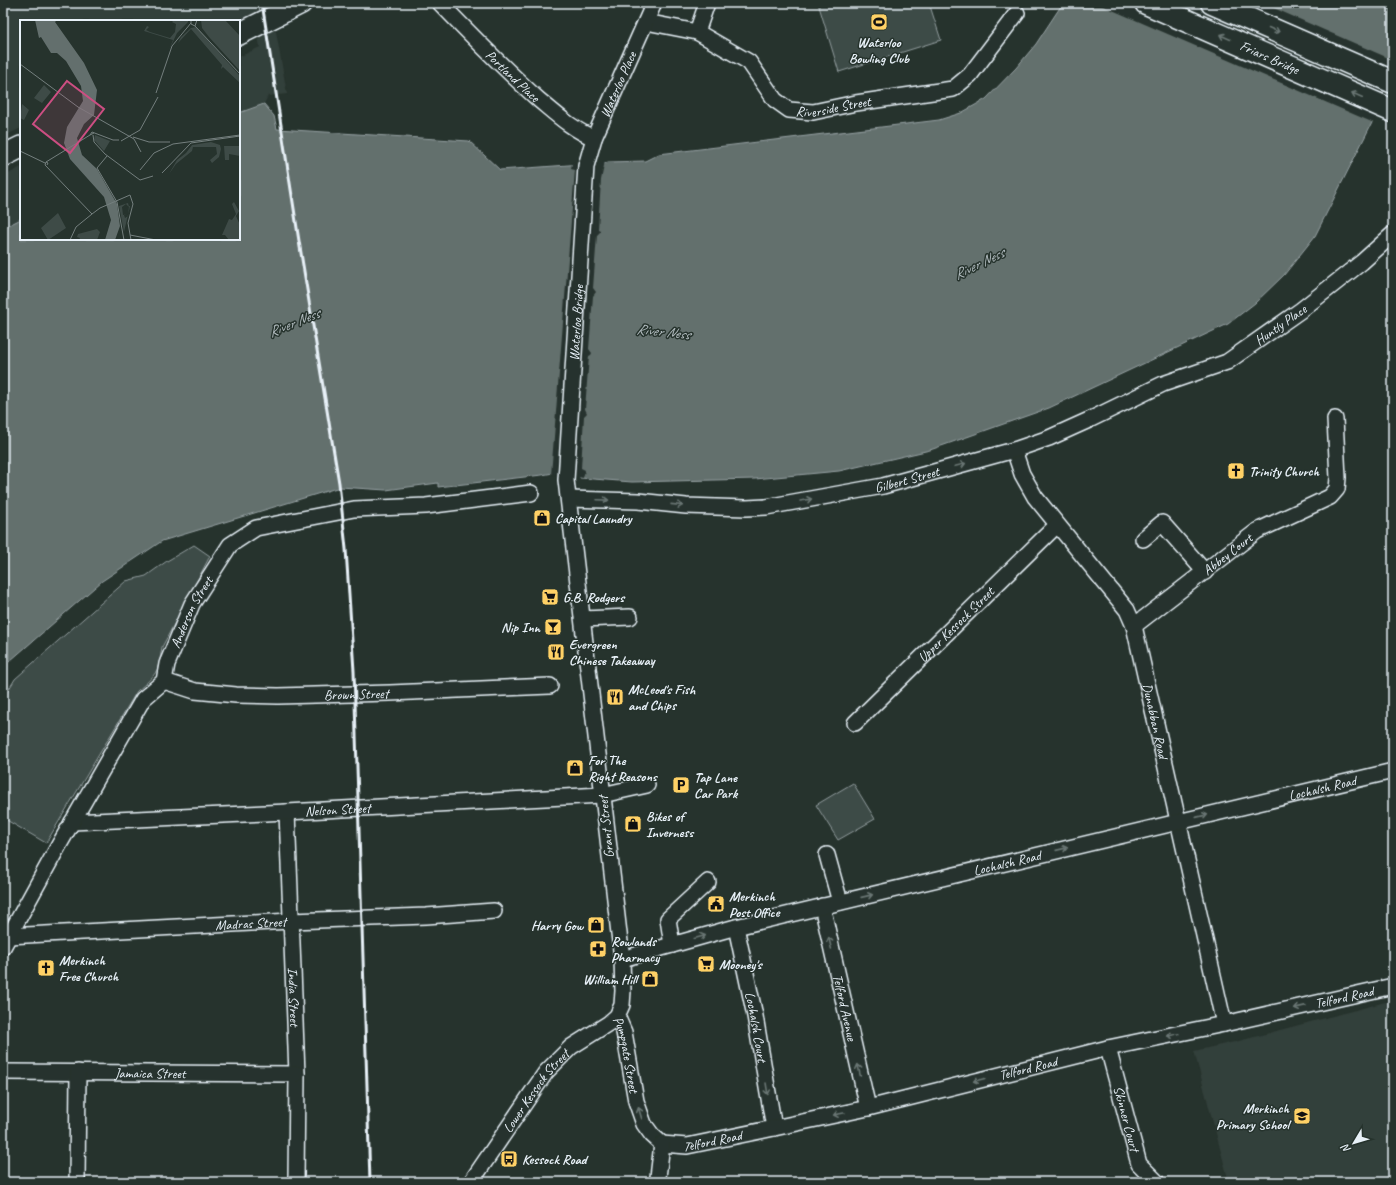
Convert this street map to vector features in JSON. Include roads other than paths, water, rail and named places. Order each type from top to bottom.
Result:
[{"type":"highway","name":"Friars Bridge","points":[[1146,3],[1393,111]]},
{"type":"highway","name":"Friars Bridge","points":[[1212,3],[1393,82]]},
{"type":"street","points":[[240,34],[301,3]]},
{"type":"street","name":"Portland Place","points":[[440,3],[509,74],[582,134],[594,138]]},
{"type":"street","name":"Waterloo Place","points":[[586,166],[594,138],[654,3]]},
{"type":"street","points":[[697,32],[707,3]]},
{"type":"street","name":"Riverside Street","points":[[646,22],[697,32],[749,62],[775,100],[789,110],[813,112],[856,103],[953,89],[970,75],[1017,13]]},
{"type":"street","points":[[3,156],[20,148]]},
{"type":"street","name":"Waterloo Bridge","points":[[566,480],[586,166]]},
{"type":"street","name":"Huntly Place","points":[[1226,362],[1301,310],[1362,262],[1393,234]]},
{"type":"street","name":"Gilbert Street","points":[[569,499],[638,501],[686,506],[746,508],[766,507],[883,486],[1014,450],[1048,438],[1163,384],[1226,362]]},
{"type":"street","name":"Abbey Court","points":[[1134,626],[1257,531],[1330,497],[1337,489],[1338,478],[1335,418]]},
{"type":"street","name":"Dunabban Road","points":[[1014,450],[1022,474],[1035,497],[1127,610],[1134,626],[1224,1024]]},
{"type":"street","name":"Grant Street","points":[[566,480],[622,959]]},
{"type":"street","name":"Anderson Street","points":[[164,681],[167,664],[192,604],[230,545],[256,528],[354,509],[426,506],[531,493]]},
{"type":"street","points":[[1142,539],[1162,523],[1205,572]]},
{"type":"street","name":"Upper Kessock Street","points":[[855,723],[1057,524]]},
{"type":"street","points":[[582,619],[630,617]]},
{"type":"street","points":[[6,941],[143,699],[164,681]]},
{"type":"street","name":"Brown Street","points":[[164,681],[195,691],[257,696],[390,693],[550,686]]},
{"type":"street","name":"Lochalsh Road","points":[[622,959],[736,927],[822,906],[1393,771]]},
{"type":"street","name":"Nelson Street","points":[[72,822],[602,795],[647,786]]},
{"type":"street","name":"India Street","points":[[287,812],[297,1074],[296,1182]]},
{"type":"street","points":[[827,855],[840,902]]},
{"type":"street","points":[[672,944],[668,919],[708,882]]},
{"type":"street","name":"Telford Avenue","points":[[822,906],[868,1108]]},
{"type":"street","name":"Madras Street","points":[[6,941],[291,921],[426,916],[494,911]]},
{"type":"street","name":"Lochalsh Court","points":[[736,927],[756,1016],[774,1128]]},
{"type":"street","name":"Pumpgate Street","points":[[622,959],[622,1005],[617,1016],[624,1032],[636,1100],[644,1124],[652,1135],[662,1144]]},
{"type":"street","name":"Telford Road","points":[[662,1144],[687,1146],[868,1108],[1108,1048],[1224,1024],[1393,986]]},
{"type":"street","name":"Lower Kessock Street","points":[[472,1182],[546,1072],[571,1047],[609,1023],[617,1016]]},
{"type":"street","name":"Skinner Court","points":[[1108,1048],[1139,1164],[1157,1182]]},
{"type":"street","name":"Jamaica Street","points":[[3,1072],[297,1074]]},
{"type":"street","points":[[77,1182],[78,1072]]},
{"type":"street","points":[[658,1182],[662,1144]]},
{"type":"water","name":"River Ness","points":[[1063,3],[1393,3],[1393,81],[1315,236],[1284,275],[1255,303],[1228,324],[1049,408],[930,450],[839,471],[755,479],[632,482],[580,478],[580,472],[564,471],[438,487],[438,483],[386,490],[340,487],[162,541],[102,581],[3,667],[3,228],[20,220],[20,240],[240,240],[240,113],[264,104],[274,116],[277,129],[469,141],[500,170],[582,164],[601,174],[602,165],[608,162],[645,161],[659,154],[939,120],[961,113],[986,99],[1016,68],[1036,44]]},
{"type":"railway","points":[[262,3],[339,483],[346,549],[354,671],[370,1182]]},
{"type":"place","name":"Waterloo Bowling Club","points":[[879,22]]},
{"type":"place","name":"Trinity Church","points":[[1236,471]]},
{"type":"place","name":"Capital Laundry","points":[[542,518]]},
{"type":"place","name":"G.B. Rodgers","points":[[550,597]]},
{"type":"place","name":"Nip Inn","points":[[553,627]]},
{"type":"place","name":"Evergreen Chinese Takeaway","points":[[556,652]]},
{"type":"place","name":"McLeod's Fish and Chips","points":[[615,697]]},
{"type":"place","name":"For The Right Reasons","points":[[575,768]]},
{"type":"place","name":"Tap Lane Car Park","points":[[681,785]]},
{"type":"place","name":"Bikes of Inverness","points":[[633,824]]},
{"type":"place","name":"Merkinch Post Office","points":[[716,904]]},
{"type":"place","name":"Harry Gow","points":[[596,925]]},
{"type":"place","name":"Rowlands Pharmacy","points":[[598,949]]},
{"type":"place","name":"Mooney's","points":[[706,964]]},
{"type":"place","name":"Merkinch Free Church","points":[[46,968]]},
{"type":"place","name":"William Hill","points":[[650,979]]},
{"type":"place","name":"Merkinch Primary School","points":[[1302,1116]]},
{"type":"place","name":"Kessock Road","points":[[509,1159]]}]
